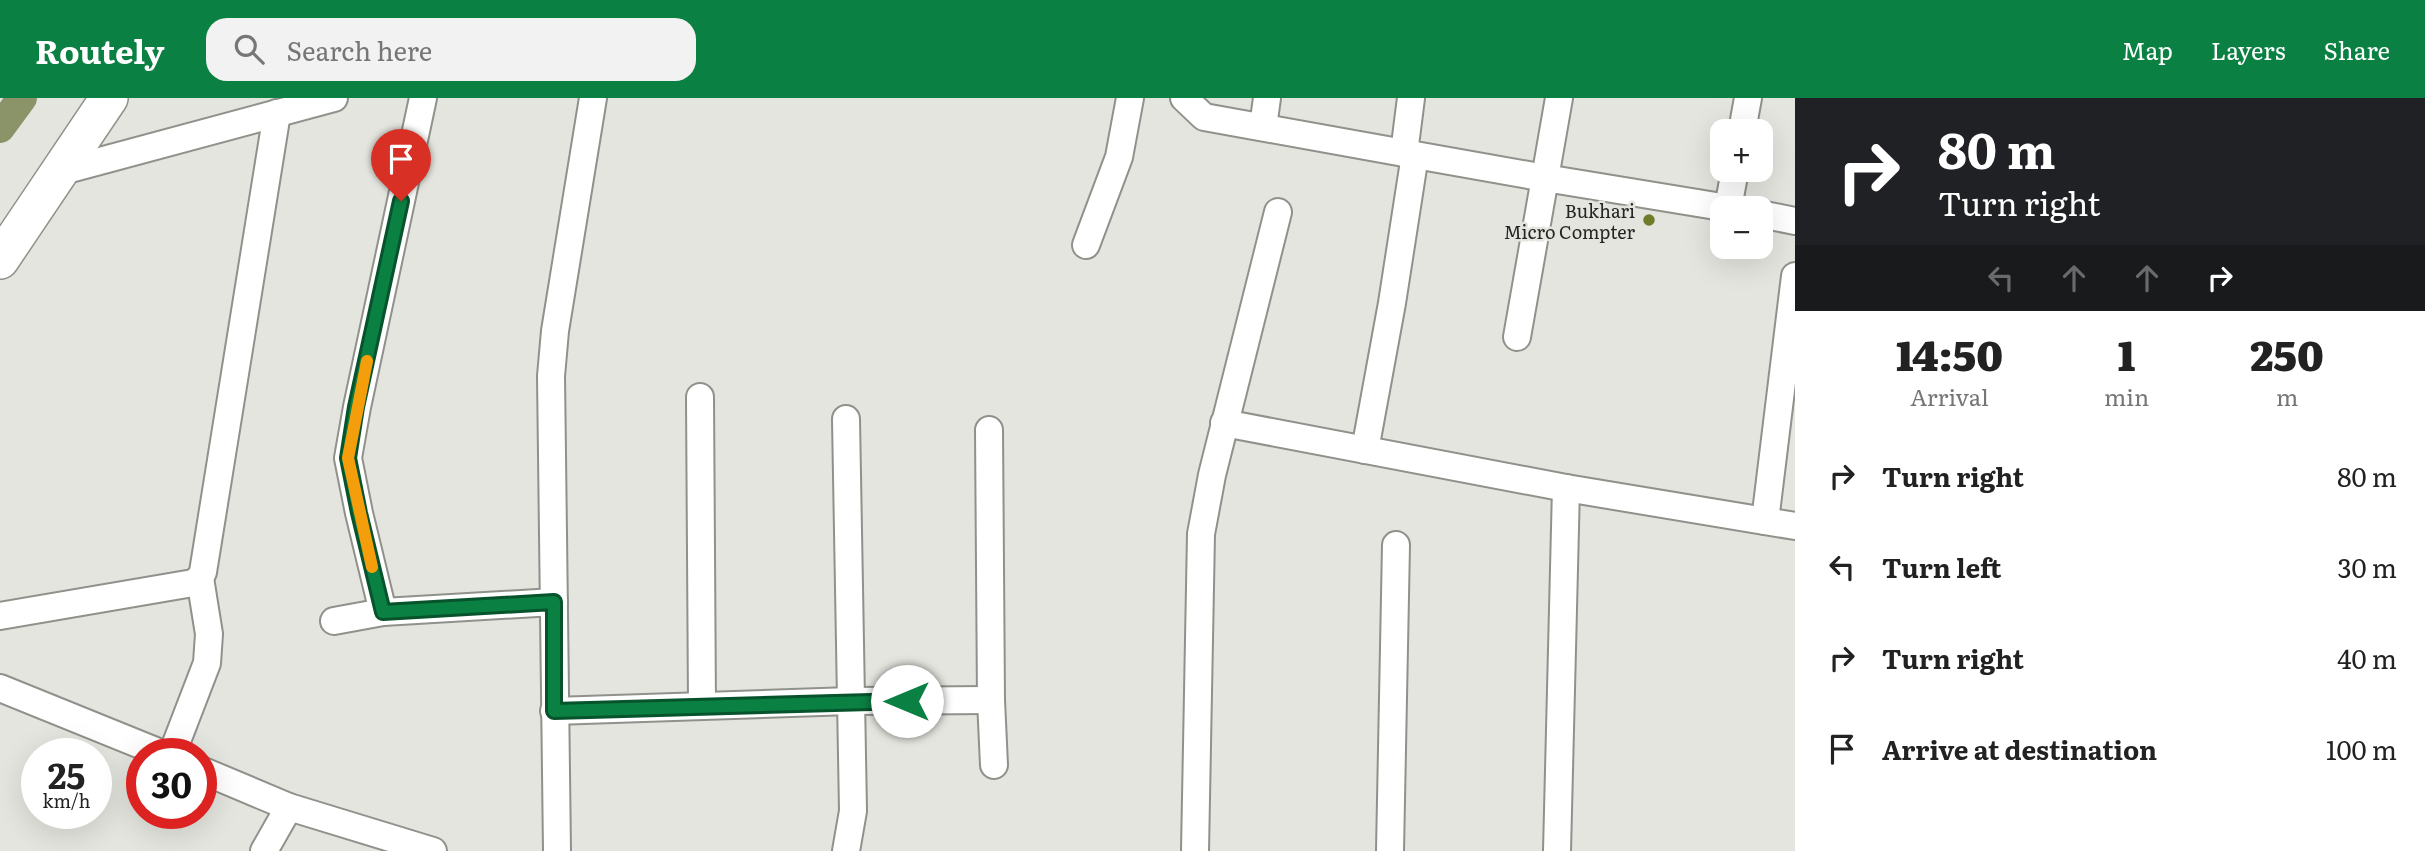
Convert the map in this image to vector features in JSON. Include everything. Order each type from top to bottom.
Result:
[{"type":"main road","points":[[0,260],[109,98]]},
{"type":"street","points":[[59,172],[334,98]]},
{"type":"street","points":[[383,612],[348,458],[356,407],[423,98]]},
{"type":"street","points":[[557,851],[551,376],[555,331],[593,98]]},
{"type":"street","points":[[1086,245],[1119,157],[1130,98]]},
{"type":"street","points":[[1184,98],[1204,117],[1710,205]]},
{"type":"street","points":[[1263,127],[1268,98]]},
{"type":"street","points":[[1365,450],[1392,303],[1410,154],[1411,98]]},
{"type":"street","points":[[1517,337],[1559,98]]},
{"type":"street","points":[[1744,119],[1748,98]]},
{"type":"street","points":[[178,738],[207,663],[209,634],[200,578],[277,113]]},
{"type":"street","points":[[1195,851],[1201,534],[1224,423],[1278,212]]},
{"type":"street","points":[[1773,217],[1795,221]]},
{"type":"street","points":[[1765,521],[1795,276]]},
{"type":"street","points":[[699,397],[702,706]]},
{"type":"street","points":[[846,419],[853,811],[846,851]]},
{"type":"street","points":[[1224,423],[1566,488],[1795,526]]},
{"type":"street","points":[[989,430],[994,765]]},
{"type":"street","points":[[1558,851],[1566,488]]},
{"type":"street","points":[[1390,851],[1396,545]]},
{"type":"street","points":[[0,616],[193,583],[200,578]]},
{"type":"street","points":[[334,621],[383,612],[554,602]]},
{"type":"street","points":[[0,688],[126,739]]},
{"type":"street","points":[[554,711],[851,701],[991,700]]},
{"type":"street","points":[[217,777],[289,807],[433,851]]},
{"type":"street","points":[[264,851],[289,807]]},
{"type":"waterway","points":[[0,128],[22,98]]},
{"type":"slow traffic","points":[[367,361],[348,458],[372,567]]},
{"type":"place","name":"Bukhari Micro Compter","points":[[1649,220]]},
{"type":"route","points":[[401,201],[356,407],[348,458],[383,612],[554,602],[554,711],[907,701]]}]
